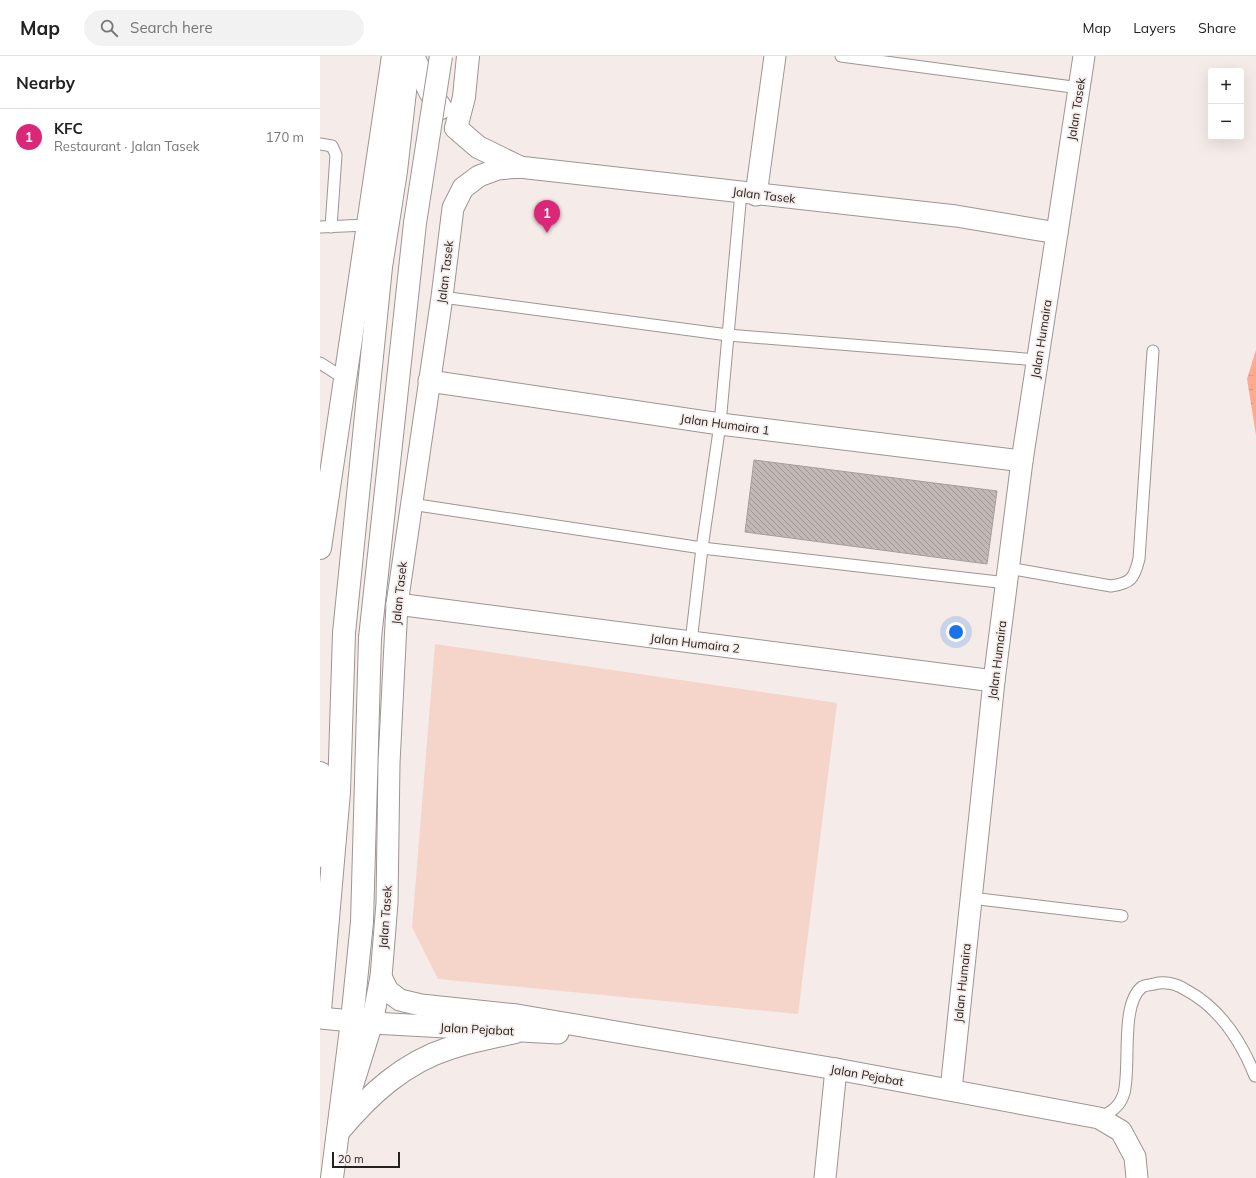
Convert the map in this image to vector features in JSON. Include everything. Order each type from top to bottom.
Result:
[{"type":"main road","points":[[320,548],[392,56]]},
{"type":"main road","points":[[320,1010],[339,792],[344,633],[379,282],[396,171],[409,56]]},
{"type":"main road","points":[[413,56],[430,92],[456,128],[478,147],[519,167]]},
{"type":"main road","points":[[332,1178],[338,1132],[362,1022],[362,922],[370,638],[415,223],[440,56]]},
{"type":"main road","points":[[456,128],[464,97],[468,56]]},
{"type":"main road","points":[[320,773],[330,893]]},
{"type":"main road","points":[[338,1132],[361,1105],[387,1081],[416,1062],[448,1048],[515,1032]]},
{"type":"street","points":[[748,194],[776,56]]},
{"type":"street","name":"Jalan Tasek","points":[[362,1022],[380,977],[387,903],[389,763],[397,604],[442,297],[453,208],[463,188],[479,176],[498,169],[519,167],[748,194],[956,216],[1057,232],[1084,56]]},
{"type":"street","name":"Jalan Humaira","points":[[951,1090],[994,681],[1022,461],[1057,232]]},
{"type":"street","name":"Jalan Humaira 1","points":[[429,381],[720,424],[1022,461]]},
{"type":"street","name":"Jalan Humaira 2","points":[[397,604],[994,681]]},
{"type":"street","name":"Jalan Pejabat","points":[[380,977],[388,991],[400,1000],[421,1005],[517,1015],[634,1034],[836,1069],[1099,1118],[1121,1131],[1135,1157],[1137,1178]]},
{"type":"street","name":"Jalan Pejabat","points":[[320,1018],[515,1032],[634,1034]]},
{"type":"street","points":[[825,1178],[836,1069]]},
{"type":"lane","points":[[841,56],[1080,88]]},
{"type":"lane","points":[[320,144],[332,146],[336,154],[326,227],[368,225]]},
{"type":"lane","points":[[692,642],[702,548],[720,424],[728,334],[748,194]]},
{"type":"lane","points":[[442,297],[728,334],[1038,360]]},
{"type":"lane","points":[[411,504],[702,548],[1111,586],[1125,584],[1135,575],[1139,559],[1153,351]]},
{"type":"lane","points":[[320,363],[345,379]]},
{"type":"lane","points":[[971,898],[1122,916]]},
{"type":"lane","points":[[1099,1118],[1115,1109],[1124,1094],[1127,1073],[1129,1016],[1133,1000],[1143,986],[1162,982],[1182,987],[1200,997],[1225,1022],[1245,1052],[1255,1076]]},
{"type":"shaded area","points":[[435,644],[837,703],[798,1014],[438,979],[412,927]]},
{"type":"water","points":[[1256,350],[1256,435],[1247,379]]},
{"type":"building","points":[[754,460],[997,491],[987,564],[745,532]]},
{"type":"place","name":"KFC","points":[[547,233]]}]
